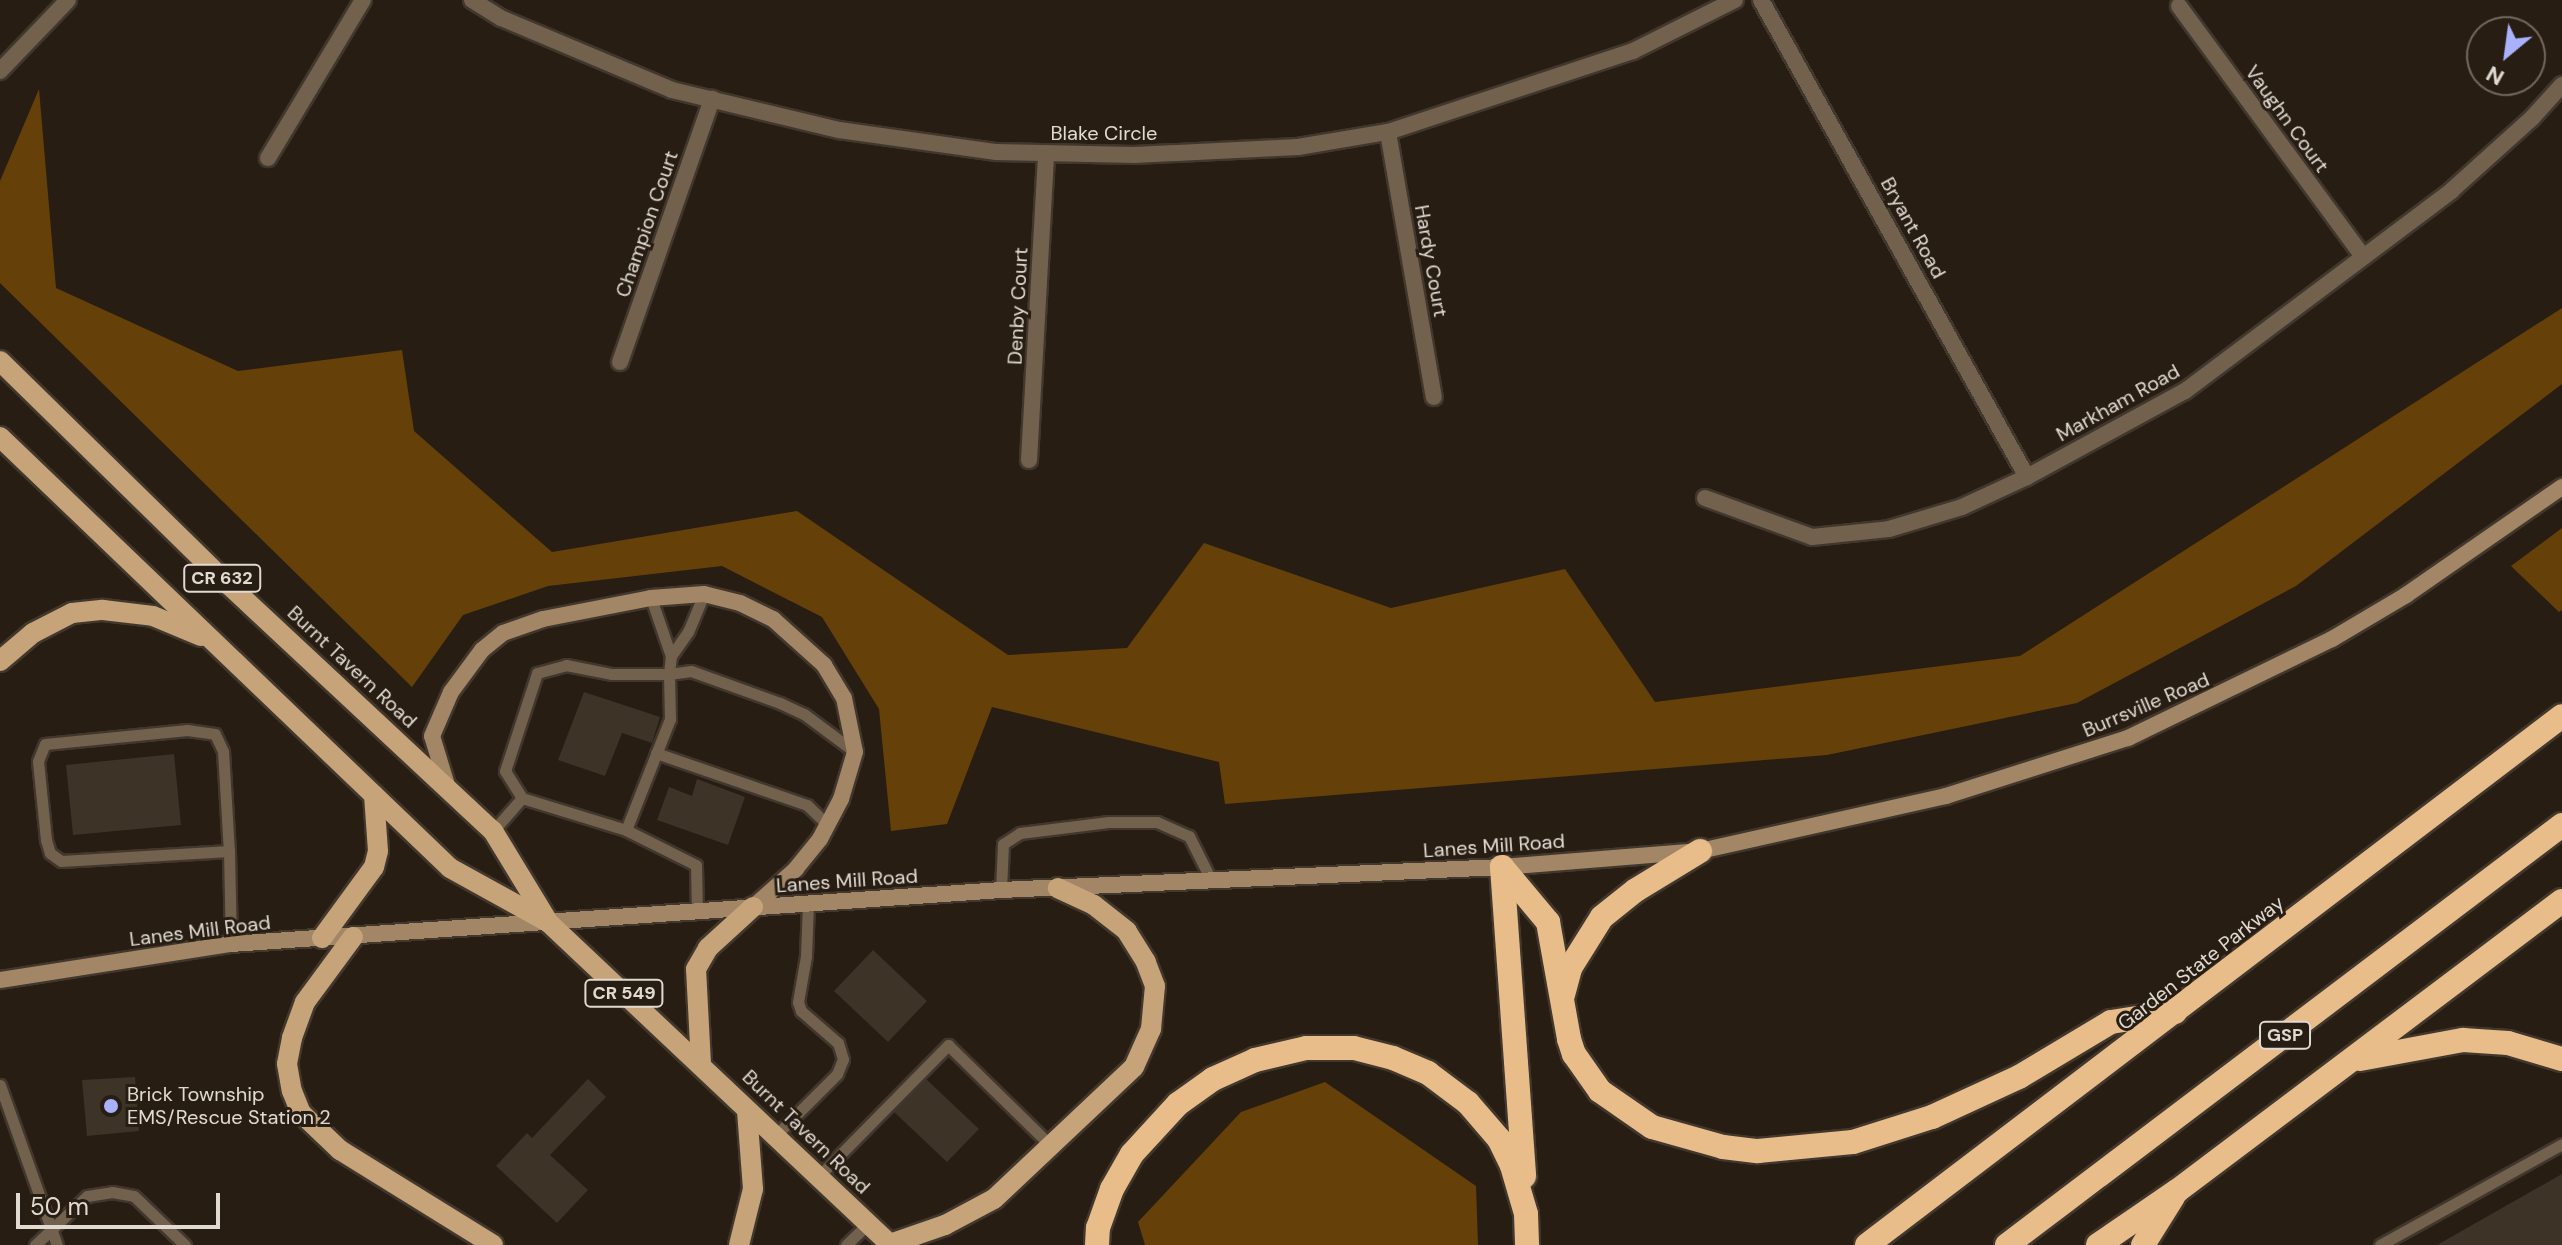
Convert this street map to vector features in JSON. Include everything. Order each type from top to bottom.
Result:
[{"type":"highway","name":"Garden State Parkway","points":[[1867,1245],[2562,716]]},
{"type":"highway","name":"GSP","points":[[2007,1245],[2562,825]]},
{"type":"highway","points":[[1562,998],[1570,968],[1602,917],[1636,890],[1700,851]]},
{"type":"highway","points":[[1502,867],[1548,922],[1574,1054],[1600,1091],[1652,1127],[1687,1139],[1758,1151],[1853,1142],[1932,1117],[2019,1077],[2111,1022],[2178,1011]]},
{"type":"highway","points":[[1502,867],[1527,1245]]},
{"type":"highway","points":[[2098,1245],[2177,1191],[2562,901]]},
{"type":"highway","points":[[2349,1061],[2463,1040],[2508,1043],[2562,1059]]},
{"type":"highway","points":[[1097,1245],[1098,1228],[1112,1189],[1126,1165],[1178,1104],[1213,1079],[1255,1060],[1306,1048],[1354,1048],[1393,1058],[1428,1073],[1468,1103],[1499,1139],[1512,1166],[1526,1214]]},
{"type":"highway","points":[[2143,1245],[2177,1191]]},
{"type":"main road","name":"Burnt Tavern Road","points":[[0,361],[229,585],[493,831],[548,922]]},
{"type":"main road","name":"Burnt Tavern Road","points":[[0,437],[450,868],[548,922],[890,1244]]},
{"type":"main road","name":"Burrsville Road","points":[[1700,851],[1946,796],[2128,738],[2332,639],[2406,595],[2562,487]]},
{"type":"main road","name":"CR 549","points":[[449,790],[432,736],[451,692],[482,650],[503,633],[543,619],[651,598],[704,594],[740,603],[773,619],[824,665],[844,698],[855,752],[851,773],[828,825],[796,869],[753,907]]},
{"type":"main road","points":[[0,661],[33,633],[72,613],[103,610],[153,616],[211,640]]},
{"type":"main road","points":[[322,938],[374,867],[378,851],[374,795]]},
{"type":"main road","name":"Lanes Mill Road","points":[[0,980],[231,944],[1001,890],[1502,867],[1700,851]]},
{"type":"main road","points":[[890,1244],[945,1225],[994,1199],[1134,1067],[1151,1029],[1155,986],[1146,962],[1127,931],[1094,905],[1058,888]]},
{"type":"main road","points":[[701,1064],[696,969],[708,948],[753,907]]},
{"type":"main road","points":[[353,937],[305,1002],[292,1038],[287,1064],[292,1091],[301,1113],[340,1150],[493,1245]]},
{"type":"main road","points":[[739,1245],[753,1189],[747,1111]]},
{"type":"street","points":[[0,71],[68,0]]},
{"type":"street","points":[[268,158],[363,0]]},
{"type":"street","name":"Blake Circle","points":[[472,0],[501,18],[672,90],[839,130],[996,152],[1134,155],[1298,147],[1388,132],[1633,51],[1735,0]]},
{"type":"street","name":"Bryant Road","points":[[1761,0],[2027,477]]},
{"type":"street","name":"Vaughn Court","points":[[2179,6],[2362,255]]},
{"type":"street","name":"Markham Road","points":[[1705,498],[1812,537],[1889,529],[1962,507],[2027,477],[2185,391],[2451,191],[2532,118],[2562,85]]},
{"type":"street","name":"Champion Court","points":[[620,362],[712,99]]},
{"type":"street","name":"Hardy Court","points":[[1388,132],[1434,397]]},
{"type":"street","name":"Denby Court","points":[[1029,460],[1046,153]]},
{"type":"lane","points":[[671,656],[688,632],[704,594]]},
{"type":"lane","points":[[626,830],[670,719],[671,656],[651,598]]},
{"type":"lane","points":[[697,911],[696,865],[626,830],[522,798],[505,771],[537,673],[566,665],[612,674],[691,671],[804,714],[855,752]]},
{"type":"lane","points":[[229,851],[61,861],[50,853],[46,840],[38,761],[45,744],[187,730],[215,734],[223,751],[229,851],[231,944]]},
{"type":"lane","points":[[656,753],[807,805],[828,825]]},
{"type":"lane","points":[[493,831],[522,798]]},
{"type":"lane","points":[[1001,890],[1003,844],[1020,833],[1108,822],[1157,822],[1189,836],[1211,880]]},
{"type":"lane","points":[[774,1137],[837,1074],[843,1059],[838,1043],[801,1011],[798,1002],[806,956],[808,904]]},
{"type":"lane","points":[[817,1178],[948,1045],[1051,1146]]},
{"type":"lane","points":[[0,1085],[57,1245]]},
{"type":"lane","points":[[2380,1245],[2562,1144]]},
{"type":"lane","points":[[35,1245],[87,1196],[112,1192],[134,1196],[185,1245]]},
{"type":"lane","points":[[846,1245],[868,1224]]},
{"type":"shaded area","points":[[39,89],[56,288],[238,371],[402,350],[414,431],[552,552],[797,511],[1008,655],[1127,648],[1204,543],[1391,608],[1565,569],[1655,702],[2020,656],[2562,308],[2562,384],[2296,586],[2077,703],[1827,755],[1225,804],[1219,762],[992,707],[947,824],[891,831],[879,709],[822,617],[722,566],[548,586],[463,615],[412,687],[0,283],[0,181]]},
{"type":"shaded area","points":[[2562,528],[2562,610],[2559,612],[2511,566]]},
{"type":"shaded area","points":[[1325,1082],[1476,1186],[1478,1245],[1145,1245],[1138,1222],[1241,1112]]},
{"type":"building","points":[[584,692],[660,717],[652,743],[622,733],[605,776],[558,760]]},
{"type":"building","points":[[174,754],[181,825],[73,835],[66,765]]},
{"type":"building","points":[[697,779],[745,797],[728,845],[657,820],[669,787],[692,796]]},
{"type":"building","points":[[873,950],[927,1001],[888,1042],[834,991]]},
{"type":"building","name":"Brick Township EMS/Rescue Station 2","points":[[135,1077],[139,1131],[87,1136],[82,1080]]},
{"type":"building","points":[[588,1079],[606,1097],[550,1155],[588,1190],[557,1223],[496,1166],[527,1133],[532,1138]]},
{"type":"building","points":[[926,1079],[979,1129],[947,1162],[894,1112]]},
{"type":"building","points":[[2562,1174],[2562,1245],[2437,1245]]},
{"type":"place","name":"Brick Township EMS/Rescue Station 2","points":[[111,1106]]}]
